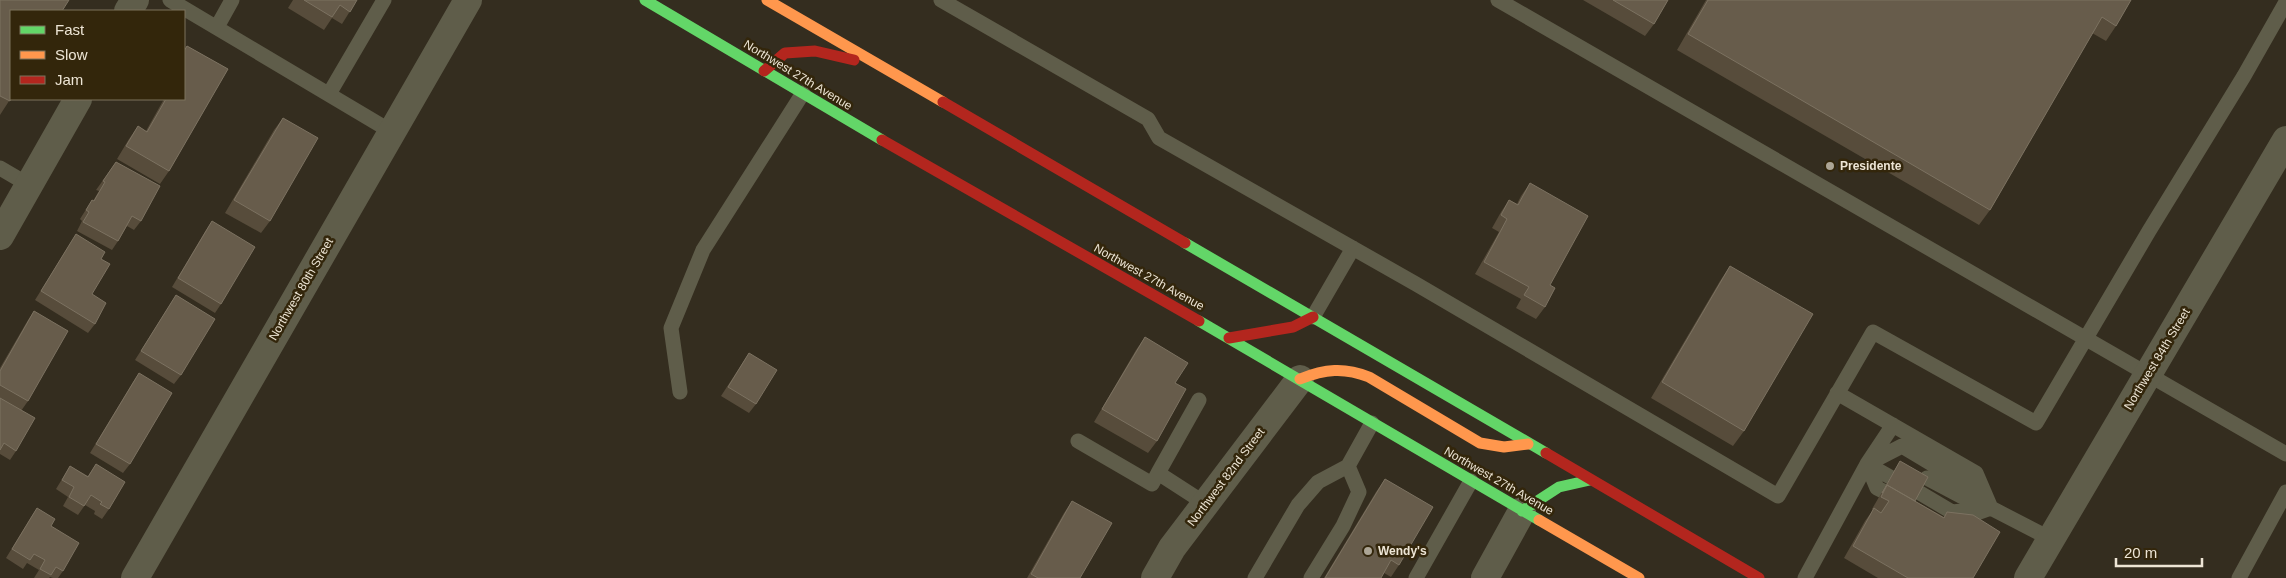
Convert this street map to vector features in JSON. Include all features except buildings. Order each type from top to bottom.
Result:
[{"type":"main road","name":"Northwest 27th Avenue","points":[[645,0],[972,193],[1229,338],[1639,578]]},
{"type":"main road","points":[[767,0],[1759,578]]},
{"type":"main road","points":[[764,70],[785,52],[815,51],[882,67]]},
{"type":"main road","points":[[1229,338],[1292,327],[1313,317]]},
{"type":"main road","points":[[1300,379],[1325,369],[1357,372],[1480,443],[1495,448],[1511,448],[1528,444]]},
{"type":"main road","points":[[1522,511],[1559,487],[1590,480]]},
{"type":"street","name":"Northwest 80th Street","points":[[135,578],[468,0]]},
{"type":"street","points":[[0,236],[77,100]]},
{"type":"street","name":"Northwest 84th Street","points":[[2028,578],[2286,140]]},
{"type":"street","name":"Northwest 82nd Street","points":[[1155,578],[1172,548],[1300,379]]},
{"type":"street","points":[[1484,578],[1522,511]]},
{"type":"lane","points":[[170,0],[392,132]]},
{"type":"lane","points":[[217,27],[232,0]]},
{"type":"lane","points":[[329,94],[384,0]]},
{"type":"lane","points":[[941,0],[1148,119],[1159,138],[1353,248],[1778,496],[1873,332],[2036,423],[2149,231],[2244,76],[2286,2]]},
{"type":"lane","points":[[1498,0],[2286,454]]},
{"type":"lane","points":[[680,392],[671,328],[703,250],[803,93]]},
{"type":"lane","points":[[0,168],[29,185]]},
{"type":"lane","points":[[1313,317],[1353,248]]},
{"type":"lane","points":[[1837,393],[1976,473],[1991,508]]},
{"type":"lane","points":[[1078,441],[1152,484],[1200,400]]},
{"type":"lane","points":[[1255,578],[1298,505],[1318,482],[1348,466],[1372,423]]},
{"type":"lane","points":[[1805,578],[1868,464],[1893,425]]},
{"type":"lane","points":[[1868,464],[1902,446],[1967,484],[1991,508]]},
{"type":"lane","points":[[1868,464],[1894,460],[1898,463]]},
{"type":"lane","points":[[1868,464],[1890,477]]},
{"type":"lane","points":[[1868,464],[1877,488],[1883,491]]},
{"type":"lane","points":[[1311,578],[1342,526],[1359,492],[1348,466]]},
{"type":"lane","points":[[1158,473],[1206,504]]},
{"type":"lane","points":[[1927,478],[2051,539]]},
{"type":"lane","points":[[1416,578],[1471,481]]},
{"type":"lane","points":[[2239,578],[2286,492]]},
{"type":"lane","points":[[1920,493],[1952,512],[1991,508]]},
{"type":"lane","points":[[1929,515],[1946,524],[1991,508]]},
{"type":"traffic: fast","points":[[645,0],[882,140]]},
{"type":"traffic: fast","points":[[1185,243],[1546,453]]},
{"type":"traffic: fast","points":[[1199,321],[1539,520]]},
{"type":"traffic: fast","points":[[1522,511],[1559,487],[1590,480]]},
{"type":"traffic: slow","points":[[767,0],[943,102]]},
{"type":"traffic: slow","points":[[1300,379],[1335,370],[1360,374],[1369,377],[1480,443],[1504,447],[1528,444]]},
{"type":"traffic: slow","points":[[1539,520],[1639,578]]},
{"type":"traffic: jam","points":[[764,71],[785,53],[815,51],[854,60]]},
{"type":"traffic: jam","points":[[943,102],[1185,243]]},
{"type":"traffic: jam","points":[[882,140],[1199,321]]},
{"type":"traffic: jam","points":[[1229,338],[1293,327],[1313,317]]},
{"type":"traffic: jam","points":[[1546,453],[1759,578]]},
{"type":"place","name":"Presidente","points":[[1830,166]]},
{"type":"place","name":"Wendy's","points":[[1368,551]]}]
